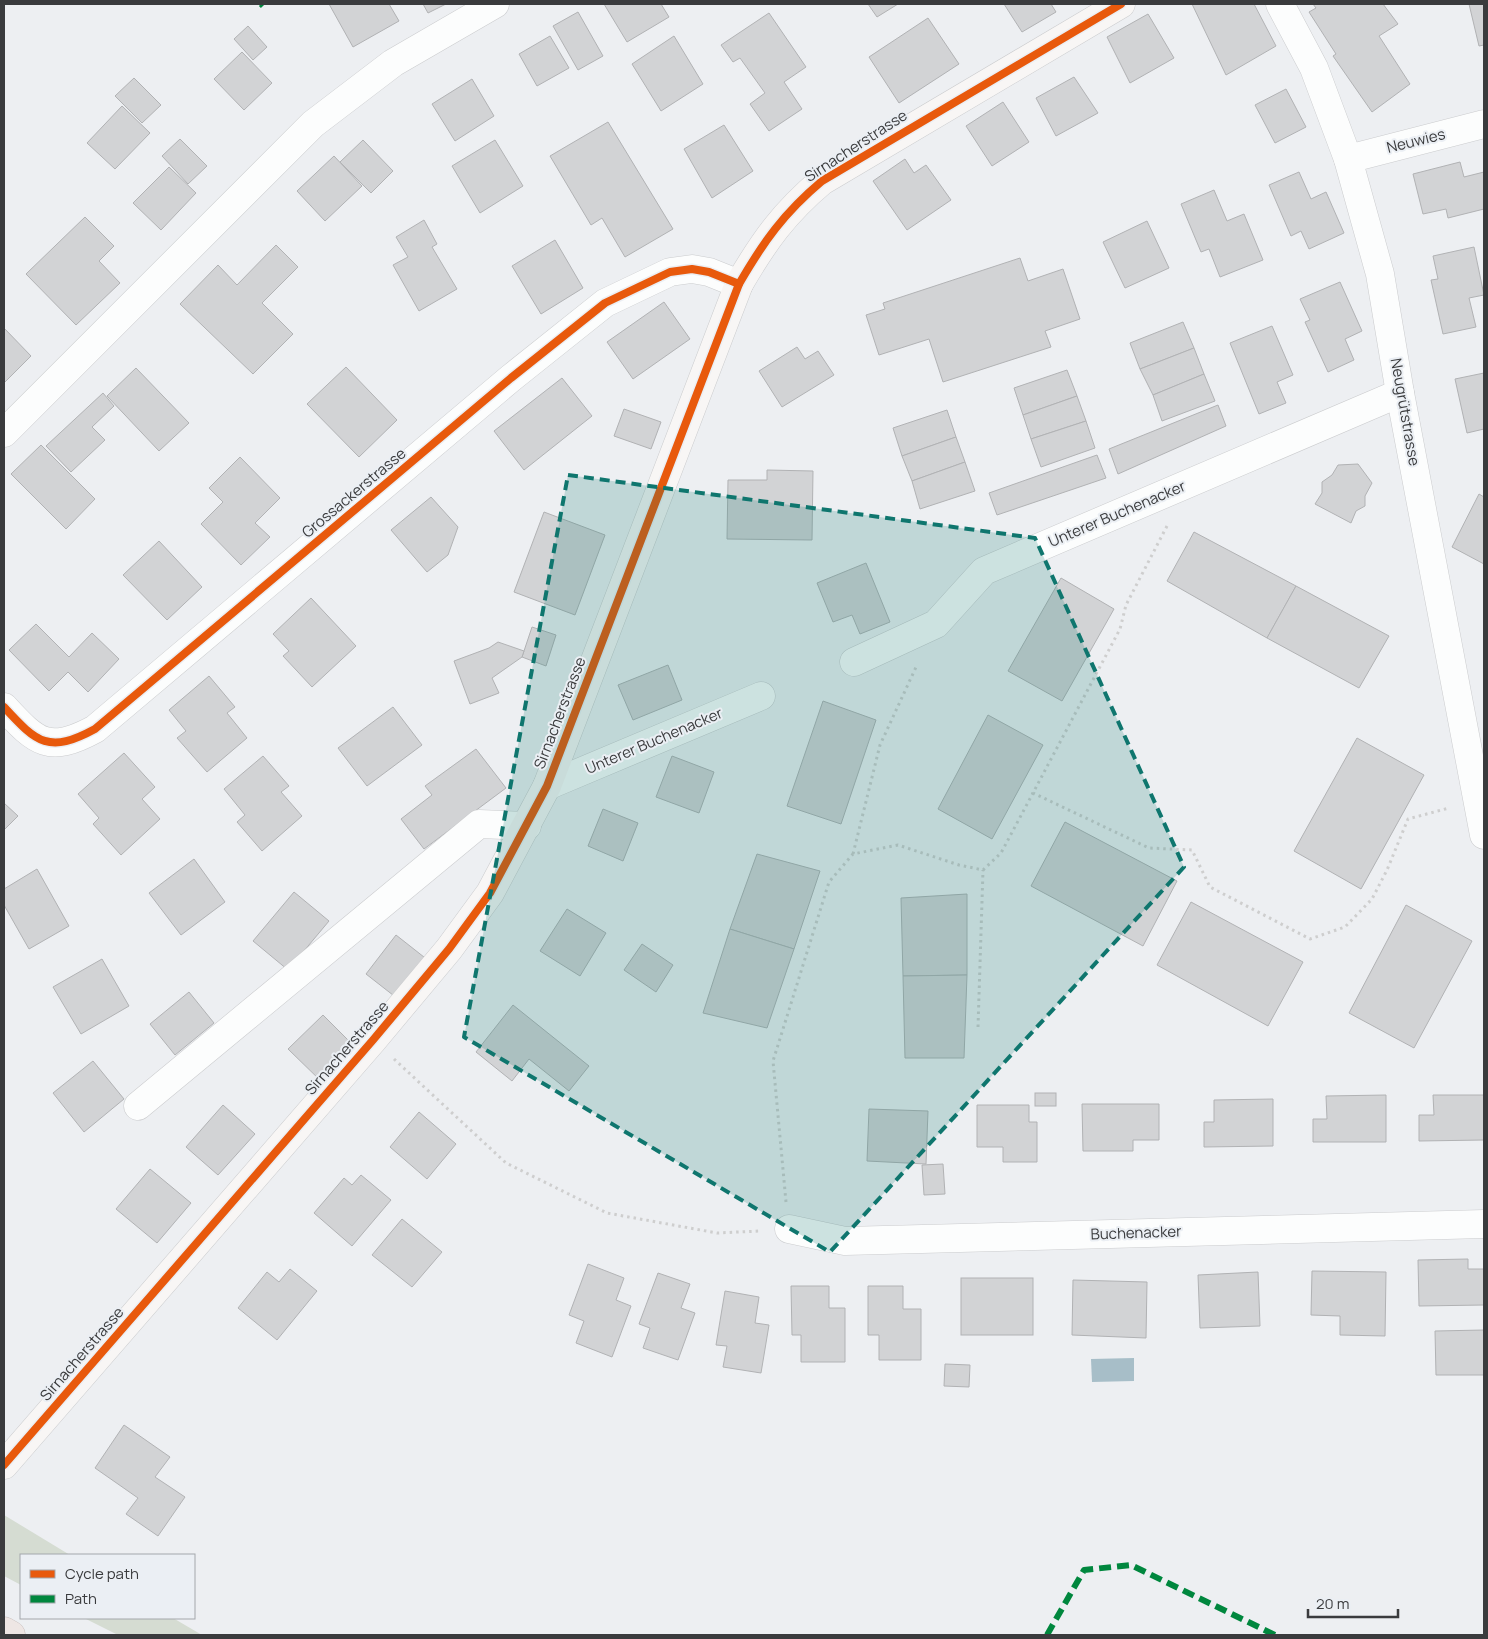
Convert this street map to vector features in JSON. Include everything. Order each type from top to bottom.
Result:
[{"type":"highway","points":[[4,1631],[11,1635]]},
{"type":"street","points":[[4,433],[313,124],[393,63],[496,4]]},
{"type":"street","name":"Neugrütstrasse","points":[[1280,4],[1314,68],[1348,159],[1380,274],[1400,393],[1484,835]]},
{"type":"street","name":"Sirnacherstrasse","points":[[4,1466],[373,1040],[448,949],[490,893],[547,786],[739,284],[763,242],[794,205],[822,181],[1106,7]]},
{"type":"street","name":"Neuwies","points":[[1348,159],[1484,124]]},
{"type":"street","name":"Grossackerstrasse","points":[[4,707],[26,731],[37,738],[53,743],[72,742],[95,729],[511,378],[605,303],[670,272],[692,269],[709,272],[739,284]]},
{"type":"street","name":"Unterer Buchenacker","points":[[854,662],[936,624],[984,571],[1400,393]]},
{"type":"street","name":"Unterer Buchenacker","points":[[547,786],[761,696]]},
{"type":"street","points":[[138,1106],[479,824],[527,826]]},
{"type":"street","name":"Buchenacker","points":[[789,1229],[844,1241],[1484,1224]]},
{"type":"path","points":[[978,1027],[983,870],[1001,853],[1120,629],[1126,605],[1188,483]]},
{"type":"path","points":[[373,1040],[506,1163],[607,1213],[717,1233],[789,1229],[774,1061],[829,882],[853,854],[880,744],[936,624]]},
{"type":"path","points":[[1032,793],[1149,848],[1192,850],[1210,887],[1310,939],[1345,927],[1372,899],[1388,870],[1408,820],[1478,799]]},
{"type":"path","points":[[853,854],[898,845],[959,865],[983,870]]},
{"type":"highlighted area","points":[[568,475],[1035,538],[1184,867],[830,1252],[464,1037]]},
{"type":"shaded area","points":[[4,1515],[68,1554],[20,1554],[20,1584],[4,1576]]},
{"type":"shaded area","points":[[86,1619],[175,1619],[202,1635],[118,1635]]},
{"type":"water","points":[[1134,1358],[1134,1381],[1092,1382],[1091,1359]]},
{"type":"building","points":[[329,4],[389,4],[399,21],[353,47]]},
{"type":"building","points":[[423,4],[446,4],[428,13]]},
{"type":"building","points":[[604,4],[661,4],[669,17],[627,42]]},
{"type":"building","points":[[868,4],[898,4],[877,17]]},
{"type":"building","points":[[1004,4],[1051,4],[1056,12],[1022,32]]},
{"type":"building","points":[[1192,4],[1254,4],[1276,46],[1226,75]]},
{"type":"building","points":[[1313,4],[1383,4],[1398,24],[1379,36],[1410,84],[1372,112],[1333,56],[1336,54],[1309,12],[1316,8]]},
{"type":"building","points":[[1469,4],[1484,4],[1484,45],[1479,46]]},
{"type":"building","points":[[578,12],[603,56],[578,70],[553,26]]},
{"type":"building","points":[[769,13],[806,67],[784,82],[802,109],[769,131],[750,104],[765,93],[740,58],[733,62],[721,45]]},
{"type":"building","points":[[1148,14],[1174,58],[1130,83],[1107,37]]},
{"type":"building","points":[[928,18],[959,64],[899,103],[869,57]]},
{"type":"building","points":[[248,26],[267,47],[253,60],[234,39]]},
{"type":"building","points":[[550,36],[569,68],[537,86],[519,54]]},
{"type":"building","points":[[674,36],[703,84],[661,111],[632,64]]},
{"type":"building","points":[[242,52],[272,83],[244,110],[214,79]]},
{"type":"building","points":[[1074,77],[1098,113],[1056,136],[1036,98]]},
{"type":"building","points":[[134,78],[161,105],[142,123],[115,96]]},
{"type":"building","points":[[472,79],[494,116],[455,141],[432,104]]},
{"type":"building","points":[[1286,89],[1306,127],[1275,143],[1255,105]]},
{"type":"building","points":[[1003,102],[1029,142],[992,166],[966,126]]},
{"type":"building","points":[[122,106],[150,133],[115,169],[87,143]]},
{"type":"building","points":[[608,122],[673,229],[625,257],[602,218],[591,225],[550,156]]},
{"type":"building","points":[[724,125],[753,171],[712,198],[684,149]]},
{"type":"building","points":[[180,139],[207,166],[188,184],[162,156]]},
{"type":"building","points":[[363,140],[393,171],[371,193],[340,162]]},
{"type":"building","points":[[495,140],[523,186],[480,213],[452,166]]},
{"type":"building","points":[[334,156],[362,186],[325,221],[297,191]]},
{"type":"building","points":[[905,159],[914,173],[926,165],[951,200],[907,230],[873,181]]},
{"type":"building","points":[[1460,162],[1464,177],[1484,172],[1484,209],[1448,218],[1446,209],[1423,214],[1413,174]]},
{"type":"building","points":[[169,167],[196,193],[161,230],[133,203]]},
{"type":"building","points":[[1299,172],[1311,199],[1326,192],[1344,233],[1309,249],[1301,231],[1291,236],[1269,185]]},
{"type":"building","points":[[1214,190],[1227,221],[1244,214],[1263,260],[1220,277],[1209,249],[1201,252],[1181,204]]},
{"type":"building","points":[[85,217],[114,246],[99,261],[120,283],[76,325],[26,274]]},
{"type":"building","points":[[424,220],[437,244],[432,247],[457,289],[419,311],[393,265],[408,257],[396,237]]},
{"type":"building","points":[[1147,221],[1169,268],[1125,288],[1103,242]]},
{"type":"building","points":[[555,240],[583,288],[541,314],[512,266]]},
{"type":"building","points":[[276,245],[298,267],[262,303],[293,334],[253,374],[180,304],[218,265],[237,285]]},
{"type":"building","points":[[1474,247],[1484,295],[1469,298],[1476,327],[1443,334],[1431,280],[1438,279],[1433,256]]},
{"type":"building","points":[[1020,258],[1028,281],[1063,269],[1080,319],[1045,331],[1051,347],[943,382],[929,339],[879,355],[866,315],[885,309],[883,303]]},
{"type":"building","points":[[1340,282],[1362,331],[1345,339],[1354,360],[1328,372],[1305,322],[1310,320],[1300,299]]},
{"type":"building","points":[[664,302],[690,339],[633,379],[607,342]]},
{"type":"building","points":[[1183,322],[1194,348],[1140,369],[1130,343]]},
{"type":"building","points":[[1272,326],[1293,375],[1277,382],[1286,403],[1259,414],[1230,343]]},
{"type":"building","points":[[4,328],[31,356],[4,383]]},
{"type":"building","points":[[797,347],[805,359],[818,351],[834,375],[782,407],[759,371]]},
{"type":"building","points":[[1194,348],[1204,374],[1153,395],[1140,369]]},
{"type":"building","points":[[346,367],[397,420],[359,457],[307,404]]},
{"type":"building","points":[[136,368],[189,423],[159,451],[107,396]]},
{"type":"building","points":[[1067,370],[1077,396],[1023,415],[1014,388]]},
{"type":"building","points":[[1484,373],[1484,429],[1467,433],[1455,379]]},
{"type":"building","points":[[1204,374],[1215,401],[1162,421],[1153,395]]},
{"type":"building","points":[[562,378],[592,416],[524,470],[494,431]]},
{"type":"building","points":[[103,393],[114,406],[92,427],[105,440],[71,472],[46,446]]},
{"type":"building","points":[[1077,396],[1086,421],[1031,439],[1023,415]]},
{"type":"building","points":[[1218,405],[1226,426],[1118,474],[1109,449]]},
{"type":"building","points":[[624,409],[661,422],[651,449],[614,436]]},
{"type":"building","points":[[947,410],[956,437],[902,456],[893,428]]},
{"type":"building","points":[[1086,421],[1095,448],[1041,467],[1031,439]]},
{"type":"building","points":[[956,437],[965,462],[912,481],[902,456]]},
{"type":"building","points":[[41,445],[95,499],[66,529],[11,474]]},
{"type":"building","points":[[1097,455],[1106,478],[997,515],[989,493]]},
{"type":"building","points":[[240,457],[280,498],[255,523],[270,537],[241,565],[201,524],[223,502],[209,488]]},
{"type":"building","points":[[965,462],[975,491],[920,509],[912,481]]},
{"type":"building","points":[[1358,464],[1372,483],[1365,496],[1365,506],[1356,511],[1351,523],[1315,504],[1322,493],[1322,482],[1332,475],[1338,465]]},
{"type":"building","points":[[767,470],[813,471],[812,540],[727,539],[728,480],[767,480]]},
{"type":"building","points":[[1479,494],[1484,497],[1484,564],[1452,547]]},
{"type":"building","points":[[431,497],[458,527],[448,555],[427,572],[391,530]]},
{"type":"building","points":[[544,512],[605,535],[575,615],[514,592]]},
{"type":"building","points":[[1194,532],[1296,586],[1267,638],[1167,581]]},
{"type":"building","points":[[159,541],[202,587],[167,620],[123,575]]},
{"type":"building","points":[[866,563],[890,622],[860,634],[852,615],[833,622],[817,583]]},
{"type":"building","points":[[1061,578],[1114,609],[1062,701],[1008,671]]},
{"type":"building","points":[[1296,586],[1389,636],[1359,688],[1267,638]]},
{"type":"building","points":[[311,598],[356,646],[312,687],[283,656],[289,651],[273,634]]},
{"type":"building","points":[[36,624],[69,657],[92,633],[119,659],[88,692],[68,672],[49,691],[9,650]]},
{"type":"building","points":[[532,627],[556,635],[546,666],[522,657]]},
{"type":"building","points":[[498,642],[524,651],[522,657],[492,678],[499,693],[470,704],[454,661],[489,648]]},
{"type":"building","points":[[668,665],[682,700],[633,720],[618,685]]},
{"type":"building","points":[[209,676],[235,707],[227,713],[247,738],[207,772],[177,738],[186,731],[169,710]]},
{"type":"building","points":[[823,701],[876,720],[841,824],[787,806]]},
{"type":"building","points":[[393,707],[422,745],[367,786],[338,748]]},
{"type":"building","points":[[988,715],[1043,745],[992,839],[938,809]]},
{"type":"building","points":[[1357,738],[1424,775],[1361,889],[1294,851]]},
{"type":"building","points":[[476,749],[506,788],[424,849],[401,819],[432,795],[425,786]]},
{"type":"building","points":[[124,753],[155,787],[142,799],[160,819],[121,855],[93,824],[99,818],[78,794]]},
{"type":"building","points":[[263,756],[289,786],[281,792],[302,816],[262,851],[237,822],[245,815],[224,789]]},
{"type":"building","points":[[672,756],[714,772],[699,813],[656,797]]},
{"type":"building","points":[[4,803],[18,816],[4,830]]},
{"type":"building","points":[[603,809],[638,823],[623,861],[588,846]]},
{"type":"building","points":[[1065,822],[1177,881],[1143,946],[1031,886]]},
{"type":"building","points":[[757,854],[820,871],[794,949],[730,929]]},
{"type":"building","points":[[194,859],[225,902],[181,935],[149,893]]},
{"type":"building","points":[[37,869],[69,926],[29,949],[4,905],[4,889]]},
{"type":"building","points":[[294,892],[329,921],[288,970],[253,941]]},
{"type":"building","points":[[967,894],[967,975],[903,976],[901,898]]},
{"type":"building","points":[[1191,902],[1303,962],[1268,1026],[1157,965]]},
{"type":"building","points":[[1406,905],[1472,941],[1414,1048],[1349,1013]]},
{"type":"building","points":[[567,909],[606,933],[580,976],[540,951]]},
{"type":"building","points":[[730,929],[794,949],[767,1028],[703,1013]]},
{"type":"building","points":[[396,935],[429,961],[398,999],[366,974]]},
{"type":"building","points":[[642,944],[673,965],[656,992],[624,970]]},
{"type":"building","points":[[102,959],[129,1006],[81,1034],[53,987]]},
{"type":"building","points":[[967,975],[964,1058],[905,1058],[903,976]]},
{"type":"building","points":[[189,992],[214,1023],[175,1055],[150,1024]]},
{"type":"building","points":[[513,1005],[589,1066],[569,1091],[529,1059],[512,1081],[476,1052]]},
{"type":"building","points":[[323,1015],[358,1050],[324,1084],[288,1049]]},
{"type":"building","points":[[93,1061],[124,1099],[84,1132],[53,1093]]},
{"type":"building","points":[[1035,1093],[1056,1093],[1056,1106],[1035,1106]]},
{"type":"building","points":[[1386,1095],[1386,1142],[1313,1142],[1313,1119],[1327,1119],[1326,1096]]},
{"type":"building","points":[[1433,1095],[1484,1095],[1484,1140],[1419,1141],[1419,1115],[1434,1115]]},
{"type":"building","points":[[1273,1099],[1273,1146],[1204,1147],[1204,1122],[1214,1122],[1214,1100]]},
{"type":"building","points":[[1082,1104],[1159,1104],[1159,1140],[1133,1140],[1133,1151],[1083,1151]]},
{"type":"building","points":[[223,1105],[255,1134],[218,1175],[186,1147]]},
{"type":"building","points":[[977,1105],[1029,1105],[1029,1122],[1037,1122],[1037,1162],[1003,1162],[1003,1147],[977,1147]]},
{"type":"building","points":[[869,1109],[928,1111],[926,1164],[867,1161]]},
{"type":"building","points":[[419,1112],[456,1144],[427,1179],[390,1147]]},
{"type":"building","points":[[943,1164],[945,1194],[924,1195],[922,1165]]},
{"type":"building","points":[[150,1169],[191,1203],[157,1243],[116,1209]]},
{"type":"building","points":[[361,1175],[391,1200],[352,1246],[314,1213],[344,1178],[352,1185]]},
{"type":"building","points":[[402,1219],[442,1252],[412,1287],[372,1255]]},
{"type":"building","points":[[1468,1259],[1468,1269],[1484,1269],[1484,1305],[1419,1306],[1418,1260]]},
{"type":"building","points":[[588,1264],[624,1278],[616,1300],[631,1306],[612,1357],[576,1343],[584,1321],[569,1315]]},
{"type":"building","points":[[290,1269],[317,1291],[277,1340],[238,1308],[267,1272],[279,1282]]},
{"type":"building","points":[[1312,1271],[1386,1272],[1385,1336],[1340,1335],[1340,1316],[1311,1315]]},
{"type":"building","points":[[1258,1272],[1260,1326],[1200,1328],[1198,1275]]},
{"type":"building","points":[[658,1273],[690,1284],[681,1308],[695,1313],[678,1360],[643,1348],[650,1328],[639,1324]]},
{"type":"building","points":[[961,1278],[1033,1278],[1033,1335],[961,1335]]},
{"type":"building","points":[[1073,1280],[1147,1282],[1146,1338],[1072,1335]]},
{"type":"building","points":[[791,1286],[829,1286],[829,1308],[845,1308],[845,1362],[801,1362],[801,1335],[792,1335]]},
{"type":"building","points":[[868,1286],[903,1286],[903,1309],[921,1309],[921,1360],[879,1360],[879,1335],[868,1335]]},
{"type":"building","points":[[725,1291],[759,1297],[755,1323],[769,1325],[761,1373],[723,1367],[727,1346],[716,1345]]},
{"type":"building","points":[[1484,1330],[1484,1375],[1436,1375],[1435,1331]]},
{"type":"building","points":[[945,1364],[970,1365],[969,1387],[944,1386]]},
{"type":"building","points":[[124,1425],[170,1457],[155,1477],[185,1497],[158,1536],[126,1514],[138,1498],[95,1468]]},
{"type":"marked path","points":[[1047,1635],[1084,1570],[1131,1565],[1275,1635]]},
{"type":"cycle path","points":[[4,1465],[373,1040],[449,949],[490,893],[547,786],[739,284],[757,254],[776,228],[822,181],[1121,4]]},
{"type":"cycle path","points":[[4,707],[26,729],[45,741],[55,743],[66,741],[95,729],[511,378],[605,303],[670,272],[692,269],[709,272],[739,284]]}]
